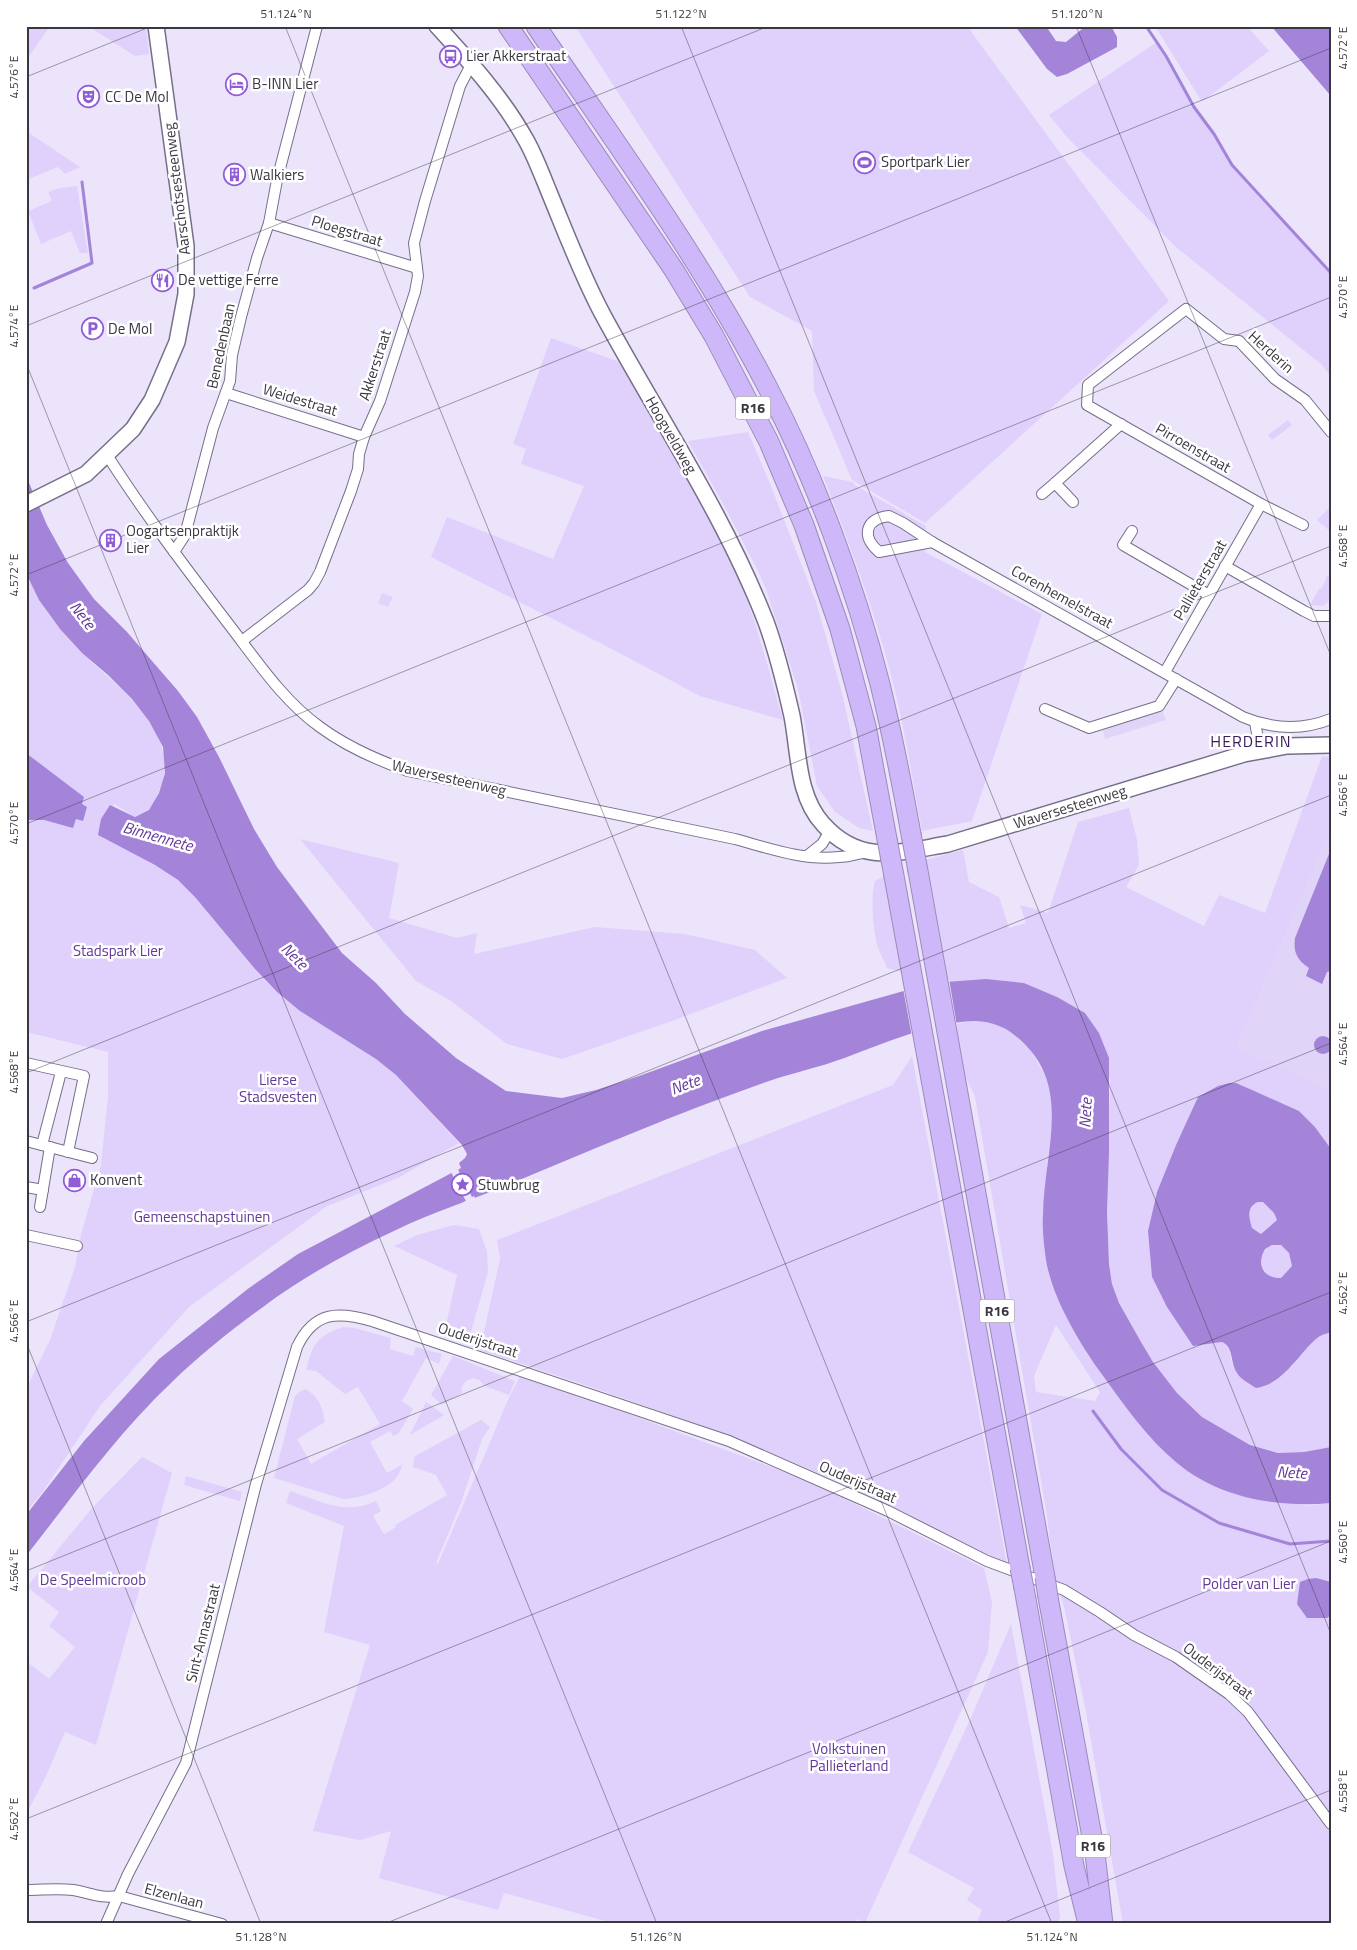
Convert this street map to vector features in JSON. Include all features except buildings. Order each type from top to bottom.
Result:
[{"type":"highway","name":"R16","points":[[508,26],[674,270],[714,336],[769,442],[807,533],[840,629],[866,726],[1074,1866],[1088,1924]]},
{"type":"highway","name":"R16","points":[[536,26],[693,257],[735,325],[790,432],[822,508],[863,625],[889,721],[950,1044],[1095,1853],[1103,1924]]},
{"type":"main road","name":"Aarschotsesteenweg","points":[[26,504],[86,474],[134,429],[156,392],[177,342],[186,294],[186,246],[156,26]]},
{"type":"main road","name":"Aarschotsesteenweg","points":[[160,26],[160,46]]},
{"type":"main road","name":"Hoogveldweg","points":[[437,26],[472,63],[503,104],[527,142],[597,303],[709,503],[751,584],[767,626],[784,682],[804,792],[812,809],[822,824],[830,831],[849,846],[866,852]]},
{"type":"main road","name":"Waversesteenweg","points":[[866,852],[902,852],[954,842],[1260,750],[1287,746],[1331,744]]},
{"type":"street","name":"Benedenbaan","points":[[174,552],[185,535],[213,428],[230,381],[232,355],[241,318],[257,258],[269,224],[277,180],[317,26]]},
{"type":"street","name":"Akkerstraat","points":[[242,642],[314,583],[334,538],[358,469],[359,454],[364,437],[380,401],[415,292],[418,276],[414,243],[460,86],[472,63]]},
{"type":"street","name":"Ploegstraat","points":[[269,224],[417,268]]},
{"type":"street","name":"Herderin","points":[[1088,385],[1186,309],[1224,339],[1239,341],[1275,378],[1305,400],[1331,432]]},
{"type":"street","name":"Pirroenstraat","points":[[1088,385],[1087,405],[1261,504],[1302,525]]},
{"type":"street","name":"Weidestraat","points":[[226,393],[364,437]]},
{"type":"street","points":[[1042,494],[1121,424]]},
{"type":"street","name":"Waversesteenweg","points":[[108,455],[153,524],[242,642],[293,704],[319,726],[348,745],[388,764],[428,776],[735,839],[778,851],[807,856],[837,858],[866,852]]},
{"type":"street","points":[[1055,483],[1073,502]]},
{"type":"street","name":"Pallieterstraat","points":[[1165,672],[1261,504]]},
{"type":"street","name":"Corenhemelstraat","points":[[932,542],[879,552],[872,546],[868,532],[870,523],[878,517],[889,516],[903,522],[932,542],[1254,722],[1280,728],[1319,724],[1331,719]]},
{"type":"street","points":[[1132,531],[1123,545],[1209,595]]},
{"type":"street","points":[[1225,566],[1314,616],[1331,616]]},
{"type":"street","points":[[1044,709],[1089,728],[1159,706],[1176,679]]},
{"type":"street","points":[[1254,722],[1260,750]]},
{"type":"street","points":[[807,856],[822,844],[830,831]]},
{"type":"street","points":[[26,1063],[84,1076],[68,1152]]},
{"type":"street","points":[[40,1207],[46,1146],[61,1072]]},
{"type":"street","points":[[26,1141],[92,1158]]},
{"type":"street","points":[[26,1187],[43,1190]]},
{"type":"street","points":[[26,1235],[77,1246]]},
{"type":"street","name":"Ouderijstraat","points":[[301,1339],[311,1326],[323,1318],[332,1315],[349,1314],[372,1321],[720,1438],[888,1511],[987,1560],[1064,1590],[1134,1635],[1176,1657],[1229,1694],[1248,1712],[1331,1824]]},
{"type":"street","name":"Sint-Annastraat","points":[[106,1924],[128,1874],[186,1764],[256,1484],[301,1339]]},
{"type":"street","name":"Elzenlaan","points":[[26,1890],[84,1892],[106,1898],[119,1896],[222,1924]]},
{"type":"shaded area","points":[[382,593],[393,597],[388,607],[378,603]]},
{"type":"shaded area","points":[[1162,710],[1166,720],[1105,739],[1102,728]]},
{"type":"shaded area","points":[[1331,830],[1331,1090],[1237,1047]]},
{"type":"green space","points":[[26,26],[50,26],[26,61]]},
{"type":"green space","points":[[88,26],[146,26],[149,54],[135,56]]},
{"type":"green space","name":"Sportpark Lier","points":[[575,26],[967,26],[1169,301],[925,523],[852,480],[814,391],[812,331],[750,297]]},
{"type":"green space","points":[[1155,26],[1247,26],[1269,51],[1202,102]]},
{"type":"green space","points":[[1157,42],[1194,107],[1214,134],[1232,165],[1331,273],[1331,377],[1322,365],[1176,247],[1066,136],[1049,115]]},
{"type":"green space","points":[[26,131],[80,167],[65,174],[58,167],[26,180]]},
{"type":"green space","points":[[77,186],[88,253],[80,253],[71,231],[41,244],[28,211],[52,201],[48,192]]},
{"type":"green space","points":[[551,338],[620,362],[708,513],[733,565],[755,622],[783,720],[700,696],[431,557],[447,517],[553,559],[584,486],[521,464],[526,449],[513,444]]},
{"type":"green space","points":[[1288,420],[1292,425],[1272,440],[1268,435]]},
{"type":"green space","points":[[748,432],[816,602],[842,693],[873,831],[859,828],[835,812],[817,786],[798,689],[766,589],[726,509],[688,441]]},
{"type":"green space","points":[[823,476],[853,482],[855,485],[926,526],[925,552],[1042,614],[972,821],[922,831],[904,731],[890,671],[859,572]]},
{"type":"green space","points":[[1331,506],[1331,532],[1317,520]]},
{"type":"green space","points":[[26,573],[42,604],[57,624],[77,649],[127,694],[141,710],[153,727],[161,745],[165,764],[162,783],[151,807],[135,817],[114,804],[101,837],[140,857],[177,880],[204,905],[252,966],[278,993],[301,1011],[388,1068],[409,1088],[459,1143],[398,1178],[327,1206],[189,1307],[100,1406],[42,1493],[26,1512],[26,1389],[50,1340],[75,1267],[81,1235],[101,1165],[108,1096],[108,1052],[26,1032]]},
{"type":"green space","points":[[1331,575],[1331,599],[1323,606],[1310,605],[1319,589],[1322,588],[1327,576]]},
{"type":"green space","points":[[1322,756],[1331,757],[1331,830],[1237,1047],[1331,1090],[1331,1149],[1315,1127],[1299,1111],[1218,1086],[1198,1097],[1157,1192],[1148,1231],[1152,1277],[1161,1295],[1213,1344],[1225,1343],[1236,1373],[1247,1381],[1263,1387],[1275,1381],[1318,1337],[1331,1332],[1331,1447],[1304,1452],[1279,1453],[1250,1445],[1202,1417],[1177,1393],[1153,1362],[1141,1342],[1119,1303],[1112,1284],[1109,1264],[1107,1212],[1110,1078],[1057,997],[1024,983],[986,979],[948,982],[925,860],[963,850],[969,882],[999,897],[1009,928],[1026,923],[1020,905],[1048,913],[1078,822],[1129,808],[1137,840],[1139,865],[1126,887],[1204,926],[1219,895],[1265,913]]},
{"type":"green space","points":[[300,839],[399,863],[389,918],[457,938],[477,933],[474,954],[595,927],[685,934],[755,950],[787,978],[672,1021],[562,1059],[507,1044],[451,1001],[416,981]]},
{"type":"green space","points":[[885,876],[902,972],[887,968],[875,935],[872,906],[873,888],[875,881]]},
{"type":"green space","name":"Polder van Lier","points":[[978,1020],[1003,1026],[1028,1045],[1048,1081],[1054,1111],[1047,1165],[1063,1310],[1089,1356],[1142,1427],[1180,1466],[1306,1506],[1331,1503],[1331,1924],[1123,1924],[1086,1712],[1064,1607],[1056,1583],[1046,1510],[975,1097],[962,1069],[956,1024]],"holes":[[[1056,1325],[1100,1392],[1095,1401],[1036,1392],[1034,1376]]]},
{"type":"green space","points":[[912,1056],[1007,1564],[835,1480],[709,1428],[480,1350],[500,1259],[497,1240],[893,1085]]},
{"type":"green space","points":[[1258,1202],[1263,1202],[1274,1213],[1277,1220],[1261,1234],[1252,1228],[1249,1217],[1250,1210]]},
{"type":"green space","points":[[454,1225],[479,1229],[487,1252],[488,1272],[468,1342],[444,1334],[457,1275],[394,1246],[417,1235]]},
{"type":"green space","points":[[1272,1245],[1281,1245],[1289,1253],[1292,1266],[1281,1278],[1270,1276],[1263,1270],[1261,1265],[1265,1249]]},
{"type":"green space","points":[[344,1327],[355,1328],[391,1338],[390,1349],[413,1356],[416,1347],[442,1354],[439,1364],[426,1358],[402,1401],[413,1409],[399,1433],[393,1436],[390,1431],[370,1442],[387,1473],[403,1464],[397,1477],[386,1486],[372,1493],[343,1499],[274,1478],[295,1396],[299,1392],[306,1389],[317,1399],[325,1422],[297,1439],[311,1464],[380,1424],[358,1387],[345,1394],[316,1371],[306,1370],[311,1353],[322,1337]]},
{"type":"green space","points":[[453,1356],[515,1381],[509,1395],[485,1386],[479,1380],[473,1378],[466,1381],[461,1388],[462,1393],[442,1405],[431,1395]]},
{"type":"green space","name":"Volkstuinen Pallieterland","points":[[521,1374],[809,1481],[984,1568],[992,1602],[988,1652],[865,1923],[857,1919],[854,1924],[616,1924],[504,1893],[498,1910],[379,1878],[391,1831],[360,1840],[313,1831],[370,1645],[324,1632],[344,1526],[286,1503],[290,1491],[322,1503],[343,1507],[364,1505],[376,1501],[381,1511],[373,1516],[384,1534],[396,1527],[395,1525],[447,1495],[436,1475],[413,1467],[415,1456],[481,1420],[490,1427],[482,1439],[461,1503],[436,1563],[438,1564],[508,1400]]},
{"type":"green space","points":[[426,1402],[444,1415],[410,1435]]},
{"type":"green space","name":"De Speelmicroob","points":[[142,1457],[172,1473],[96,1745],[65,1732],[46,1776],[26,1815],[26,1661],[49,1679],[75,1647],[49,1626],[59,1612],[27,1587],[93,1507]]},
{"type":"green space","points":[[186,1476],[242,1492],[240,1501],[184,1485]]},
{"type":"green space","points":[[1011,1624],[1053,1854],[1060,1917],[1057,1924],[976,1924],[982,1910],[967,1900],[974,1888],[908,1852],[969,1722]]},
{"type":"water","points":[[1015,26],[1046,26],[1056,41],[1066,42],[1082,29],[1082,26],[1111,26],[1117,37],[1117,47],[1067,74],[1057,77],[1047,69]]},
{"type":"water","points":[[1271,26],[1331,26],[1331,96]]},
{"type":"water","points":[[26,476],[47,525],[68,563],[94,599],[127,632],[178,691],[197,717],[254,829],[277,867],[342,953],[376,983],[405,1014],[456,1058],[506,1091],[562,1098],[596,1090],[762,1031],[932,983],[986,979],[1024,983],[1057,997],[1085,1013],[1099,1033],[1109,1058],[1107,1212],[1109,1264],[1112,1284],[1119,1303],[1153,1362],[1177,1393],[1202,1417],[1250,1445],[1278,1453],[1304,1452],[1331,1447],[1331,1503],[1290,1504],[1270,1502],[1250,1498],[1211,1485],[1177,1463],[1166,1453],[1136,1421],[1118,1397],[1076,1334],[1060,1304],[1049,1274],[1043,1220],[1052,1115],[1050,1092],[1043,1070],[1030,1050],[1009,1031],[993,1024],[975,1021],[938,1026],[919,1031],[700,1106],[423,1218],[378,1238],[327,1265],[294,1285],[239,1325],[172,1382],[114,1444],[26,1556],[26,1515],[84,1441],[159,1359],[249,1288],[298,1254],[461,1168],[459,1163],[467,1154],[462,1145],[396,1075],[376,1059],[300,1011],[277,992],[178,880],[155,865],[98,835],[101,819],[110,805],[135,817],[149,810],[159,793],[165,773],[163,747],[149,721],[132,699],[82,653],[60,629],[39,600],[26,573]]},
{"type":"water","points":[[26,753],[84,797],[82,804],[87,807],[83,821],[76,819],[73,828],[44,820],[26,820]]},
{"type":"water","points":[[1331,849],[1331,971],[1327,972],[1322,984],[1306,976],[1309,968],[1301,962],[1295,952],[1295,938]]},
{"type":"water","points":[[1323,1036],[1329,1039],[1332,1045],[1329,1051],[1323,1054],[1317,1051],[1314,1045],[1317,1039]]},
{"type":"water","points":[[1236,1083],[1299,1111],[1315,1127],[1331,1149],[1331,1332],[1316,1339],[1274,1381],[1256,1388],[1238,1375],[1226,1344],[1222,1342],[1193,1346],[1167,1307],[1152,1277],[1148,1231],[1157,1192],[1198,1097],[1218,1086]],"holes":[[[1258,1202],[1263,1202],[1274,1213],[1277,1220],[1261,1234],[1252,1228],[1249,1217],[1250,1210]],[[1272,1245],[1281,1245],[1289,1253],[1292,1266],[1281,1278],[1270,1276],[1263,1270],[1261,1265],[1265,1249]]]},
{"type":"water","points":[[1316,1578],[1331,1582],[1331,1615],[1327,1618],[1307,1618],[1297,1604],[1300,1582]]},
{"type":"pier","points":[[949,979],[957,1026],[941,1028],[912,1037],[903,988]]},
{"type":"pier","name":"Stuwbrug","points":[[457,1161],[461,1177],[465,1177],[463,1180],[466,1186],[470,1187],[468,1189],[476,1200],[465,1204],[463,1202],[466,1201],[461,1192],[458,1193],[460,1189],[457,1183],[453,1183],[455,1180],[448,1170],[457,1166]]},
{"type":"waterway","points":[[1146,26],[1166,56],[1194,107],[1214,134],[1232,165],[1331,273]]},
{"type":"waterway","points":[[34,288],[92,263],[82,182]]},
{"type":"waterway","points":[[1093,1411],[1121,1449],[1162,1490],[1219,1523],[1290,1544],[1331,1541]]},
{"type":"place","name":"Lier Akkerstraat","points":[[450,56]]},
{"type":"place","name":"B-INN Lier","points":[[236,84]]},
{"type":"place","name":"CC De Mol","points":[[89,97]]},
{"type":"place","name":"Sportpark Lier","points":[[865,162]]},
{"type":"place","name":"Walkiers","points":[[234,175]]},
{"type":"place","name":"De vettige Ferre","points":[[162,280]]},
{"type":"place","name":"De Mol","points":[[92,329]]},
{"type":"place","name":"Oogartsenpraktijk Lier","points":[[110,540]]},
{"type":"place","name":"Konvent","points":[[74,1180]]},
{"type":"place","name":"Stuwbrug","points":[[462,1185]]},
{"type":"district","name":"HERDERIN","points":[[1251,741]]},
{"type":"water label","name":"Nete","points":[[83,615]]},
{"type":"water label","name":"Binnennete","points":[[158,836]]},
{"type":"water label","name":"Nete","points":[[295,956]]},
{"type":"water label","name":"Nete","points":[[685,1084]]},
{"type":"water label","name":"Nete","points":[[1085,1113]]},
{"type":"water label","name":"Nete","points":[[1292,1472]]},
{"type":"park label","name":"Stadspark Lier","points":[[118,951]]},
{"type":"park label","name":"Lierse Stadsvesten","points":[[278,1088]]},
{"type":"park label","name":"Gemeenschapstuinen","points":[[202,1217]]}]
